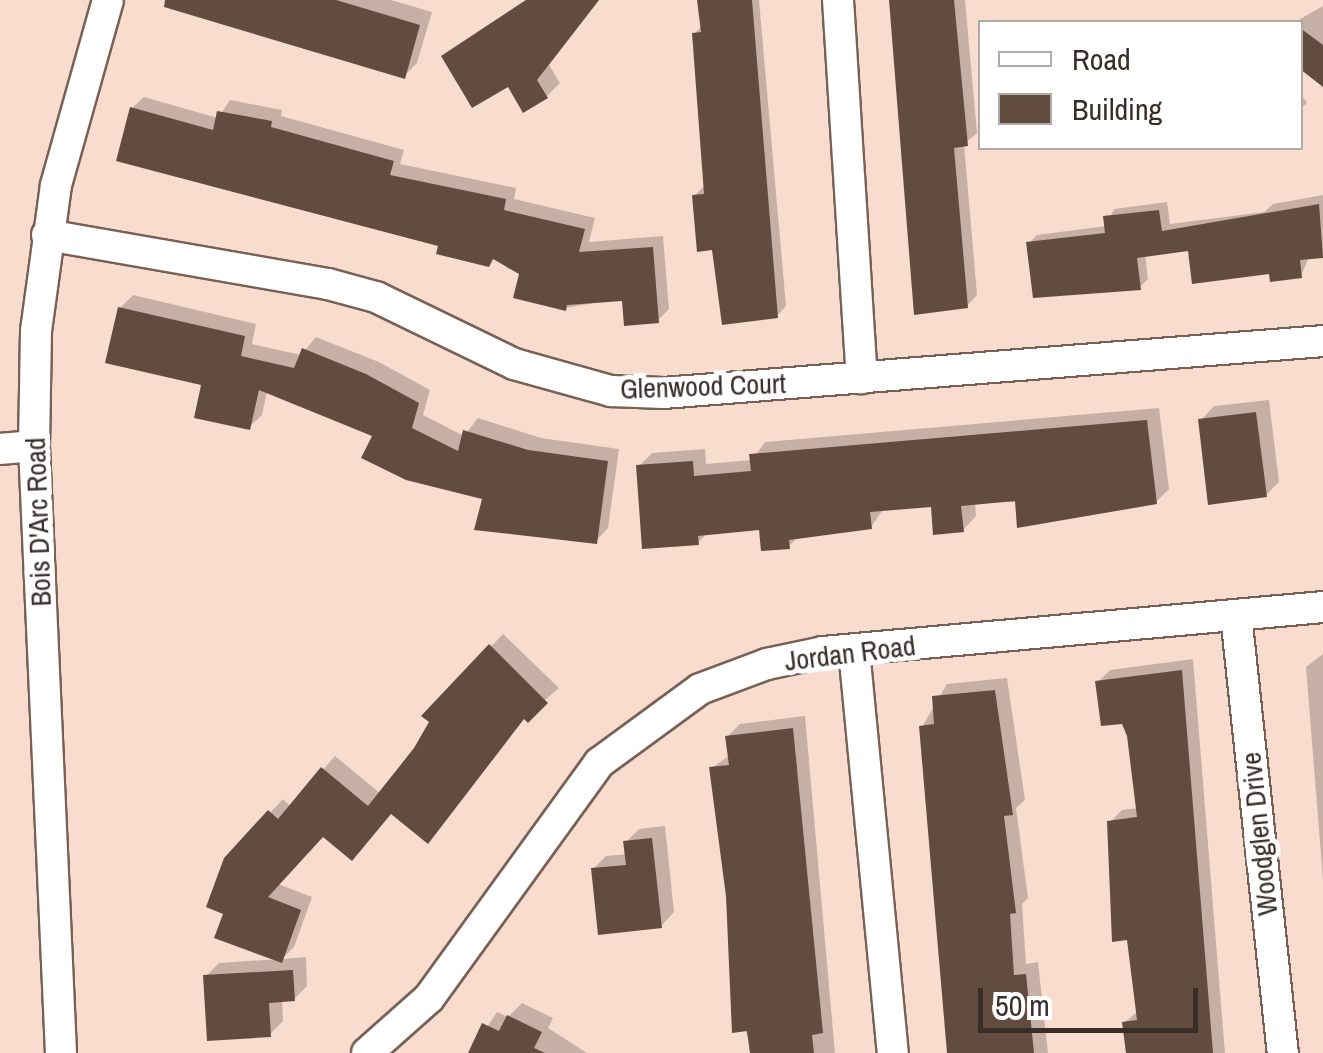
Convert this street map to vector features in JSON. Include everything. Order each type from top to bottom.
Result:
[{"type":"street","name":"Bois D'Arc Road","points":[[61,1053],[34,446],[36,331],[47,235],[108,0]]},
{"type":"street","points":[[838,0],[862,378]]},
{"type":"street","name":"Glenwood Court","points":[[47,235],[328,284],[376,298],[514,364],[611,391],[664,394],[1323,342]]},
{"type":"street","points":[[0,449],[34,446]]},
{"type":"street","name":"Jordan Road","points":[[375,1051],[429,998],[559,812],[599,762],[641,726],[700,689],[766,664],[854,650],[1323,607]]},
{"type":"street","name":"Woodglen Drive","points":[[1236,615],[1283,1053]]},
{"type":"street","points":[[854,650],[893,1053]]},
{"type":"building","points":[[165,0],[336,0],[420,25],[405,79],[164,7]]},
{"type":"building","points":[[526,0],[599,0],[537,80],[548,98],[523,113],[508,87],[472,108],[441,56]]},
{"type":"building","points":[[697,0],[752,0],[778,318],[722,325],[712,250],[697,252],[692,195],[704,194],[692,33],[701,32]]},
{"type":"building","points":[[889,0],[954,0],[968,146],[954,148],[968,308],[914,315]]},
{"type":"building","points":[[1303,30],[1323,45],[1323,87],[1303,71]]},
{"type":"building","points":[[130,107],[213,130],[217,111],[272,121],[271,127],[394,161],[390,175],[506,199],[504,210],[585,229],[579,252],[653,247],[659,323],[624,326],[622,301],[567,305],[566,311],[513,298],[519,274],[493,259],[489,267],[436,254],[438,246],[116,161]]},
{"type":"building","points":[[1319,204],[1323,258],[1300,260],[1302,278],[1270,282],[1269,274],[1192,284],[1188,251],[1137,258],[1141,290],[1033,298],[1026,242],[1105,233],[1103,216],[1159,210],[1162,231]]},
{"type":"building","points":[[118,307],[245,336],[241,356],[294,368],[302,348],[366,374],[419,403],[412,428],[458,451],[463,430],[528,450],[608,461],[597,544],[474,530],[482,499],[406,480],[361,458],[372,436],[259,390],[250,430],[194,418],[201,385],[105,363]]},
{"type":"building","points":[[1256,412],[1267,497],[1208,505],[1198,419]]},
{"type":"building","points":[[1147,420],[1157,504],[1017,528],[1015,501],[961,506],[964,532],[933,535],[931,507],[870,512],[872,529],[789,540],[790,549],[761,551],[759,530],[698,536],[699,545],[642,549],[636,465],[693,461],[694,476],[751,471],[749,454]]},
{"type":"building","points":[[489,644],[548,703],[528,723],[524,719],[428,844],[391,814],[352,861],[323,837],[268,897],[301,910],[282,963],[214,938],[223,914],[206,907],[224,858],[268,810],[278,819],[321,767],[368,806],[414,748],[429,722],[421,716]]},
{"type":"building","points":[[1182,670],[1213,1053],[1126,1053],[1122,1022],[1137,1020],[1127,940],[1112,942],[1107,821],[1137,817],[1127,736],[1122,724],[1101,726],[1095,681]]},
{"type":"building","points":[[995,690],[1013,815],[1004,816],[1016,913],[1010,914],[1014,975],[1026,974],[1034,1053],[947,1053],[919,726],[934,724],[932,696]]},
{"type":"building","points":[[793,728],[823,1033],[812,1035],[814,1053],[750,1053],[747,1031],[732,1033],[726,896],[709,767],[729,765],[725,736]]},
{"type":"building","points":[[652,838],[662,928],[598,935],[591,868],[626,865],[623,841]]},
{"type":"building","points":[[293,970],[295,1001],[269,1003],[271,1037],[207,1041],[203,975]]},
{"type":"building","points":[[507,1015],[542,1032],[534,1048],[545,1053],[468,1053],[482,1023],[499,1031]]}]
